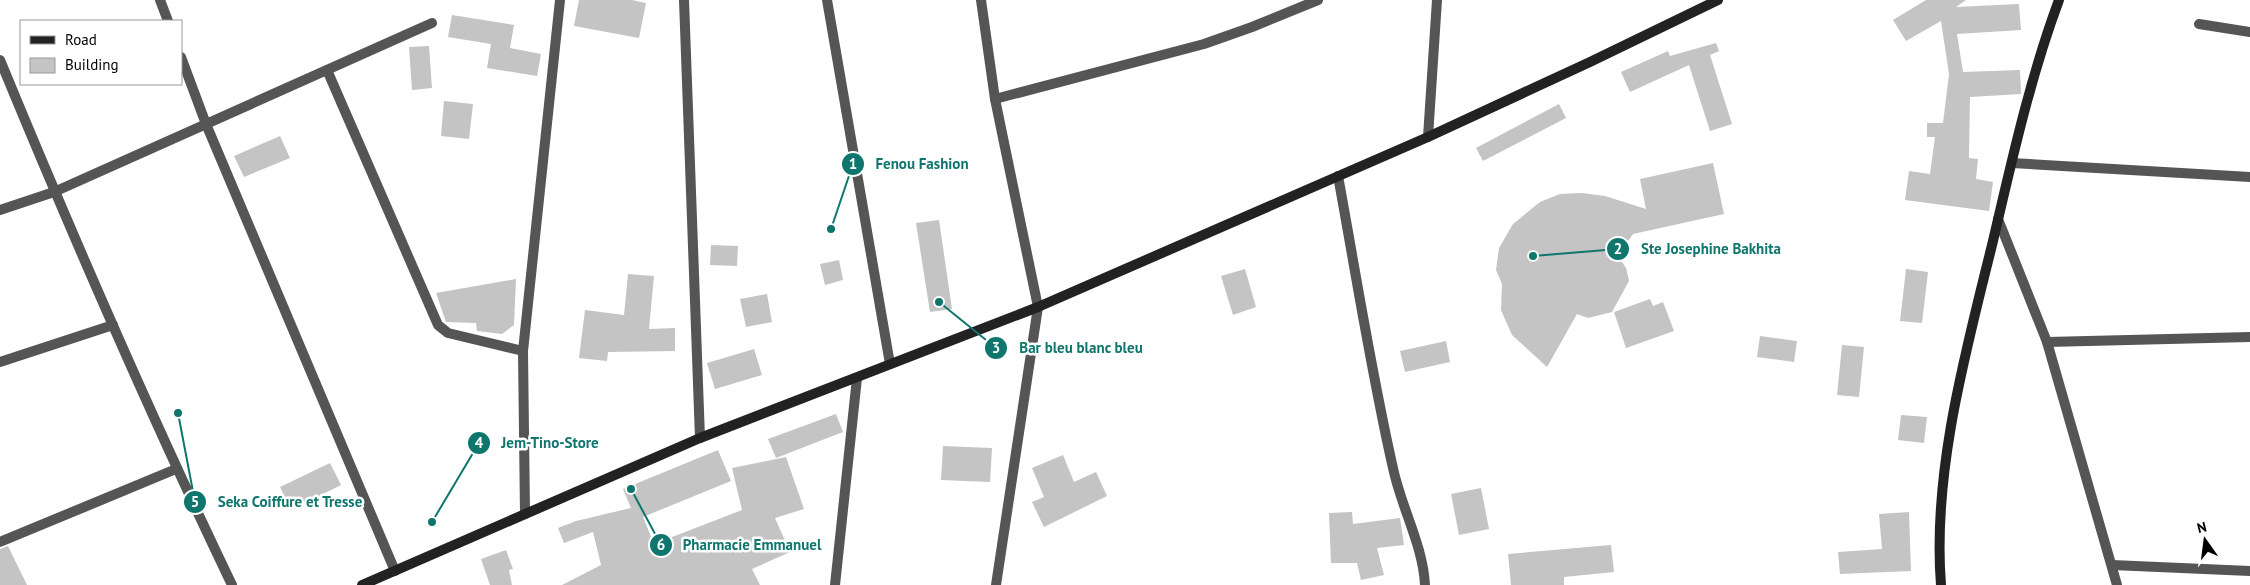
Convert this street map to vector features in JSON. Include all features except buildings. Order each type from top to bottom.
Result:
[{"type":"main road","points":[[362,585],[700,438],[1038,307],[1428,137],[1718,0]]},
{"type":"main road","points":[[1941,585],[1939,539],[1943,485],[1951,432],[1975,313],[2041,49],[2059,0]]},
{"type":"street","points":[[160,0],[168,20]]},
{"type":"street","points":[[525,514],[524,350],[560,0]]},
{"type":"street","points":[[684,0],[700,438]]},
{"type":"street","points":[[827,0],[890,364]]},
{"type":"street","points":[[981,0],[995,99],[1038,307],[996,585]]},
{"type":"street","points":[[995,99],[1204,44],[1252,28],[1318,0]]},
{"type":"street","points":[[1428,137],[1437,0]]},
{"type":"street","points":[[0,210],[54,192],[432,23]]},
{"type":"street","points":[[2199,24],[2250,32]]},
{"type":"street","points":[[0,60],[54,192],[176,469],[232,585]]},
{"type":"street","points":[[182,61],[206,124],[395,570]]},
{"type":"street","points":[[327,70],[438,325],[448,333],[524,350]]},
{"type":"street","points":[[2012,163],[2250,177]]},
{"type":"street","points":[[1338,176],[1382,420],[1394,475],[1416,541],[1425,585]]},
{"type":"street","points":[[1998,219],[2047,342],[2117,585]]},
{"type":"street","points":[[0,362],[113,325]]},
{"type":"street","points":[[2047,342],[2250,337]]},
{"type":"street","points":[[824,585],[836,582],[857,378]]},
{"type":"street","points":[[0,542],[176,469]]},
{"type":"street","points":[[2112,565],[2250,571]]},
{"type":"place","name":"Fenou Fashion","points":[[831,229]]},
{"type":"place","name":"Ste Josephine Bakhita","points":[[1533,256]]},
{"type":"place","name":"Bar bleu blanc bleu","points":[[939,302]]},
{"type":"place","name":"Seka Coiffure et Tresse","points":[[178,413]]},
{"type":"place","name":"Pharmacie Emmanuel","points":[[631,489]]},
{"type":"place","name":"Jem-Tino-Store","points":[[432,522]]}]
